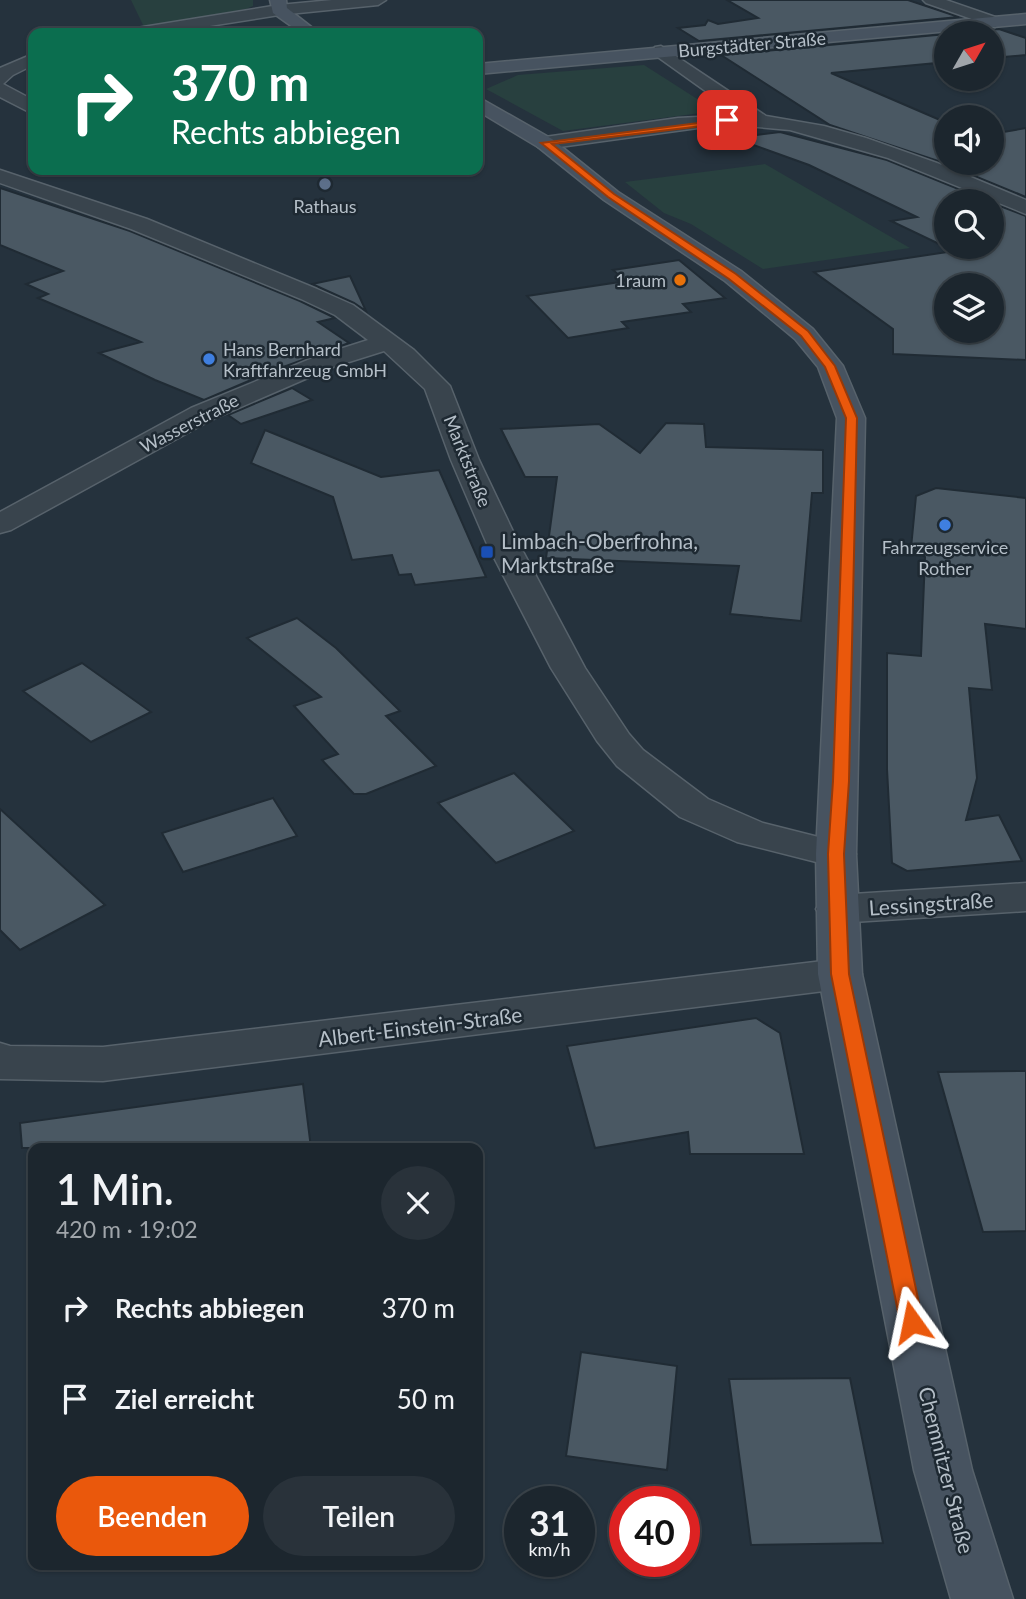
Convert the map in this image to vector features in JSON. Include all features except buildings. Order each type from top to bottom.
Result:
[{"type":"street","points":[[162,28],[279,5],[378,0]]},
{"type":"street","points":[[931,0],[992,21]]},
{"type":"street","points":[[279,5],[305,28]]},
{"type":"street","name":"Burgstädter Straße","points":[[1004,21],[1026,19]]},
{"type":"street","name":"Burgstädter Straße","points":[[483,69],[934,27]]},
{"type":"street","points":[[661,51],[760,121]]},
{"type":"street","points":[[0,80],[7,71],[28,61]]},
{"type":"street","points":[[0,89],[28,113]]},
{"type":"street","name":"Chemnitzer Straße","points":[[483,106],[545,143],[603,190],[733,276],[804,334],[834,375],[851,418],[841,781],[836,854],[840,974],[943,1470],[982,1599]]},
{"type":"street","points":[[545,143],[696,122],[760,121],[803,128],[864,145],[957,177],[1026,208]]},
{"type":"street","name":"Marktstraße","points":[[0,176],[139,224],[309,294],[344,310],[387,342],[438,386],[465,460],[503,544],[568,668],[615,741],[630,758],[694,808],[751,833],[836,854]]},
{"type":"street","name":"Wasserstraße","points":[[0,524],[201,414],[324,362],[387,342]]},
{"type":"street","name":"Lessingstraße","points":[[837,909],[1026,897]]},
{"type":"street","name":"Albert-Einstein-Straße","points":[[1,1064],[103,1064],[840,974]]},
{"type":"green space","points":[[131,0],[253,0],[253,6],[144,27]]},
{"type":"green space","points":[[644,65],[716,111],[563,131],[486,89],[518,75]]},
{"type":"green space","points":[[765,164],[910,248],[763,269],[691,224],[664,213],[625,182]]},
{"type":"place","name":"Rathaus","points":[[325,184]]},
{"type":"place","name":"1raum","points":[[680,280]]},
{"type":"place","name":"Hans Bernhard Kraftfahrzeug GmbH","points":[[209,359]]},
{"type":"place","name":"Fahrzeugservice Rother","points":[[945,525]]},
{"type":"place","name":"Limbach-Oberfrohna, Marktstraße","points":[[487,552]]},
{"type":"route","points":[[727,120],[545,143],[611,195],[733,276],[804,334],[830,366],[851,418],[841,781],[836,854],[840,974],[912,1322]]}]
